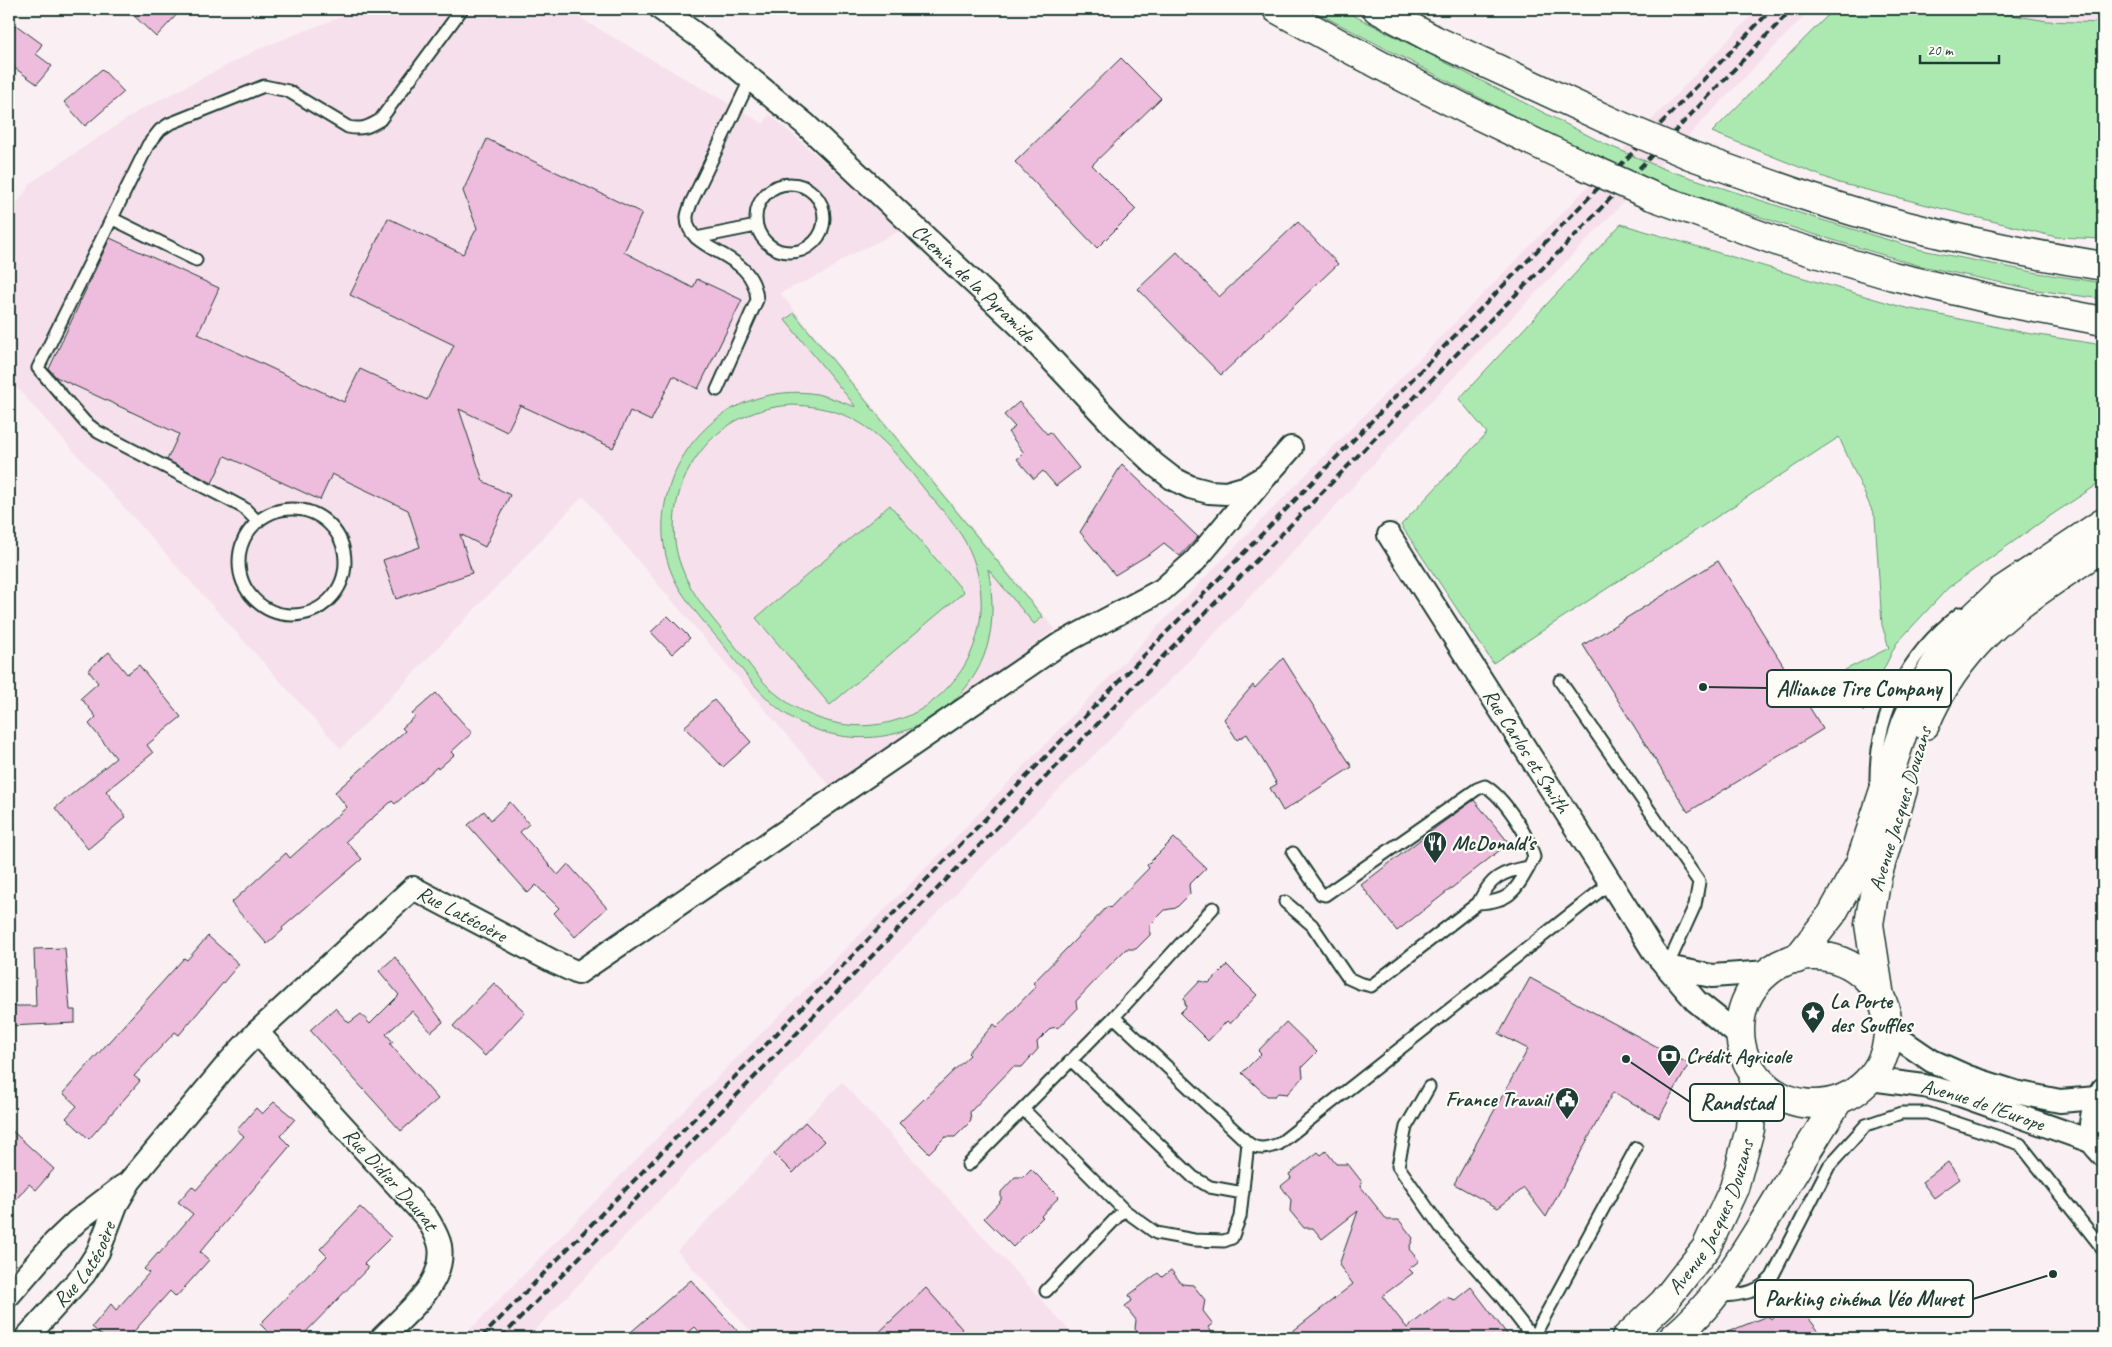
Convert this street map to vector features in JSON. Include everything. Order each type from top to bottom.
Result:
[{"type":"main road","points":[[1277,9],[1402,78],[1484,120],[1652,196],[1782,243],[1892,276],[1998,302],[2103,321]]},
{"type":"main road","points":[[1377,9],[1443,44],[1620,126],[1690,155],[1792,192],[1897,224],[2017,252],[2103,266]]},
{"type":"main road","name":"Avenue Jacques Douzans","points":[[1798,959],[1832,914],[1860,863],[1906,723],[1925,681],[1941,655],[1960,630],[2001,591],[2103,522]]},
{"type":"main road","name":"Avenue Jacques Douzans","points":[[1880,997],[1869,924],[1877,877],[1915,751],[1937,698],[1972,647],[1994,624],[2019,604],[2103,547]]},
{"type":"main road","points":[[1809,956],[1826,957],[1843,962],[1858,971],[1871,983],[1880,997],[1886,1014],[1888,1031],[1886,1049],[1880,1065],[1870,1079],[1854,1093],[1838,1101],[1815,1104],[1792,1101],[1778,1095],[1765,1086],[1754,1074],[1746,1059],[1740,1024],[1743,1008],[1751,992],[1768,972],[1783,964],[1809,956]]},
{"type":"main road","name":"Avenue Jacques Douzans","points":[[1626,1338],[1663,1304],[1706,1248],[1734,1188],[1750,1129],[1754,1074]]},
{"type":"main road","name":"Avenue Jacques Douzans","points":[[1673,1338],[1693,1321],[1715,1297],[1838,1101]]},
{"type":"street","name":"Chemin de la Pyramide","points":[[660,9],[701,38],[805,124],[1020,326],[1114,426],[1154,464],[1184,484],[1208,492],[1226,493],[1247,487],[1266,476],[1292,448]]},
{"type":"street","name":"Rue Latécoère","points":[[26,1338],[84,1274],[98,1252],[116,1205],[130,1181],[230,1061],[257,1032],[413,888],[578,973],[1057,646],[1162,590],[1195,561],[1266,476]]},
{"type":"street","name":"Rue Carlos et Smith","points":[[1389,535],[1654,952],[1696,1001],[1741,1037]]},
{"type":"street","points":[[1666,967],[1712,976],[1768,972]]},
{"type":"street","name":"Avenue de l'Europe","points":[[1888,1031],[1932,1061],[2015,1092],[2060,1101],[2100,1093]]},
{"type":"street","name":"Rue Didier Daurat","points":[[257,1032],[427,1218],[436,1234],[440,1246],[440,1260],[431,1284],[382,1338]]},
{"type":"street","name":"Avenue de l'Europe","points":[[1870,1079],[1924,1086],[1960,1095],[2098,1149]]},
{"type":"street","points":[[2098,1149],[2092,1115],[2100,1093]]},
{"type":"street","name":"Rue Latécoère","points":[[9,1295],[60,1237],[78,1220],[130,1181]]},
{"type":"lane","points":[[258,522],[236,504],[98,432],[85,422],[38,368],[148,145],[160,130],[168,124],[264,86],[288,91],[348,127],[367,128],[380,120],[462,9]]},
{"type":"lane","points":[[717,390],[757,300],[757,291],[754,282],[742,266],[696,238],[688,227],[687,216],[691,203],[750,80]]},
{"type":"lane","points":[[788,184],[810,191],[818,200],[823,210],[824,223],[820,234],[813,244],[803,250],[791,253],[780,252],[769,246],[761,237],[756,226],[755,214],[759,203],[766,193],[776,187],[788,184]]},
{"type":"lane","points":[[113,219],[196,260]]},
{"type":"lane","points":[[696,238],[756,226]]},
{"type":"lane","points":[[297,509],[310,512],[333,528],[340,540],[345,566],[342,580],[336,592],[327,602],[315,610],[302,614],[288,615],[275,612],[262,605],[252,596],[240,571],[240,557],[243,544],[249,532],[258,522],[270,514],[283,510],[297,509]]},
{"type":"lane","points":[[1560,681],[1699,882],[1695,905],[1666,967]]},
{"type":"lane","points":[[1293,852],[1322,894],[1325,895],[1485,786],[1495,791],[1531,843],[1534,857],[1516,890],[1496,903],[1478,903]]},
{"type":"lane","points":[[1285,902],[1312,926],[1348,978],[1359,984],[1371,986],[1478,903],[1486,886],[1508,870],[1529,867]]},
{"type":"lane","points":[[1114,1017],[1248,1143],[1255,1148],[1263,1149],[1279,1144],[1610,883]]},
{"type":"lane","points":[[968,1165],[1114,1017],[1213,908]]},
{"type":"lane","points":[[1071,1060],[1193,1177],[1210,1187],[1243,1193]]},
{"type":"lane","points":[[1429,1087],[1406,1126],[1398,1166],[1442,1229],[1499,1294],[1533,1338],[1636,1148]]},
{"type":"lane","points":[[1023,1109],[1124,1210],[1156,1233],[1194,1240],[1224,1242],[1232,1238],[1237,1229],[1248,1143]]},
{"type":"lane","points":[[1715,1297],[1749,1293],[1764,1287],[1772,1277],[1829,1166],[1866,1125],[1901,1112],[1927,1113],[2020,1144],[2103,1248]]},
{"type":"lane","points":[[1046,1291],[1124,1210]]},
{"type":"shaded area","points":[[361,9],[564,9],[764,124],[769,114],[902,230],[846,257],[826,272],[780,293],[1055,629],[836,793],[583,496],[341,749],[9,379],[9,215],[32,182],[140,110],[259,49]]},
{"type":"shaded area","points":[[1758,9],[1811,9],[1427,405],[1318,525],[1180,670],[1027,821],[527,1338],[462,1338],[667,1128],[940,854],[1192,591],[1576,199]]},
{"type":"shaded area","points":[[1976,9],[2103,9],[2103,23],[2047,21]]},
{"type":"shaded area","points":[[842,1082],[1076,1338],[757,1338],[677,1251]]},
{"type":"green space","points":[[1310,9],[1341,9],[1603,143],[1664,169],[1922,250],[2038,273],[2103,283],[2103,299],[2036,290],[1917,265],[1806,232],[1655,182],[1591,156]]},
{"type":"green space","points":[[1834,9],[1976,9],[2047,21],[2103,23],[2103,239],[2056,237],[1839,183],[1712,132]]},
{"type":"green space","points":[[1621,224],[1902,307],[2026,333],[2103,345],[2103,481],[1948,588],[1896,644],[1863,712],[1845,670],[1889,648],[1882,625],[1875,517],[1839,437],[1493,663],[1401,525],[1487,433],[1459,399]]},
{"type":"green space","points":[[794,313],[1043,617],[1034,624],[988,569],[992,610],[991,629],[987,648],[980,665],[971,681],[958,697],[942,711],[923,723],[902,732],[879,737],[857,738],[834,735],[812,728],[792,718],[773,704],[748,677],[689,603],[679,588],[669,566],[664,544],[663,521],[666,498],[673,476],[684,455],[698,436],[715,420],[738,406],[763,396],[790,392],[817,394],[856,407],[785,320]],"holes":[[[793,405],[817,407],[855,420],[884,442],[898,456],[955,526],[965,541],[976,566],[980,584],[980,620],[970,654],[950,685],[932,702],[912,714],[890,722],[868,726],[845,725],[823,720],[801,710],[773,692],[712,618],[691,588],[681,566],[675,543],[674,520],[678,498],[686,476],[697,456],[712,439],[730,424],[762,410]]]},
{"type":"green space","points":[[890,505],[964,592],[830,705],[756,618]]},
{"type":"building","points":[[127,9],[182,9],[156,37]]},
{"type":"building","points":[[9,20],[42,44],[36,54],[52,66],[37,84],[9,64]]},
{"type":"building","points":[[1121,58],[1161,98],[1092,165],[1136,209],[1097,248],[1015,162]]},
{"type":"building","points":[[102,69],[124,92],[85,126],[64,102]]},
{"type":"building","points":[[487,139],[642,213],[624,252],[693,288],[697,279],[742,300],[698,389],[673,376],[651,421],[630,411],[613,448],[520,405],[507,432],[459,409],[483,481],[510,495],[485,547],[460,534],[472,573],[396,599],[383,560],[420,547],[408,510],[332,474],[320,500],[225,456],[212,483],[167,460],[179,434],[56,377],[49,369],[110,238],[219,288],[198,334],[344,402],[360,369],[427,400],[454,345],[350,295],[388,218],[463,254],[477,228],[463,191]]},
{"type":"building","points":[[1298,222],[1338,264],[1221,375],[1138,289],[1177,252],[1219,297]]},
{"type":"building","points":[[1019,402],[1047,434],[1050,432],[1079,468],[1056,486],[1043,471],[1034,479],[1017,459],[1024,453],[1008,432],[1015,427],[1004,415]]},
{"type":"building","points":[[1122,464],[1198,537],[1180,556],[1164,543],[1115,575],[1080,532]]},
{"type":"building","points":[[1718,561],[1823,729],[1688,812],[1583,645]]},
{"type":"building","points":[[668,616],[690,638],[672,654],[651,632]]},
{"type":"building","points":[[109,652],[127,674],[139,665],[181,717],[147,745],[153,753],[106,791],[126,817],[88,849],[55,808],[116,758],[89,724],[96,717],[81,698],[98,683],[88,670]]},
{"type":"building","points":[[1283,658],[1352,767],[1283,811],[1270,788],[1277,784],[1247,734],[1237,740],[1224,719],[1253,685],[1255,688]]},
{"type":"building","points":[[436,693],[472,733],[451,752],[454,755],[438,769],[437,767],[395,804],[392,801],[346,841],[362,859],[282,928],[283,930],[267,944],[231,903],[286,853],[290,858],[347,807],[335,792],[405,731],[402,728],[415,717],[412,714]]},
{"type":"building","points":[[714,700],[751,742],[723,767],[684,727]]},
{"type":"building","name":"McDonald's","points":[[1474,800],[1509,843],[1397,931],[1361,885]]},
{"type":"building","points":[[510,802],[529,824],[520,832],[558,875],[568,864],[607,908],[575,937],[554,913],[559,908],[536,885],[528,893],[468,825],[484,811],[491,820]]},
{"type":"building","points":[[1174,838],[1206,868],[1189,885],[1190,894],[1176,908],[1165,910],[1150,925],[1150,935],[1136,949],[1126,949],[1110,965],[1076,1001],[1077,1009],[1060,1027],[1051,1028],[1037,1042],[1038,1049],[1022,1067],[1013,1067],[970,1112],[971,1121],[955,1137],[945,1137],[929,1153],[899,1123],[970,1055],[968,1053],[994,1024],[997,1027],[1036,986],[1033,983],[1108,906],[1110,908],[1149,868],[1147,865]]},
{"type":"building","points":[[208,936],[239,964],[179,1035],[175,1032],[134,1076],[140,1081],[89,1139],[66,1118],[77,1106],[63,1093],[184,958],[187,960]]},
{"type":"building","points":[[65,948],[70,1010],[75,1010],[75,1023],[9,1026],[9,1006],[36,1006],[34,949]]},
{"type":"building","points":[[395,957],[443,1022],[431,1032],[412,1011],[386,1034],[393,1042],[390,1044],[438,1099],[401,1131],[310,1030],[335,1008],[349,1023],[361,1014],[370,1024],[399,995],[379,971]]},
{"type":"building","points":[[1227,965],[1257,995],[1230,1024],[1227,1021],[1208,1041],[1180,1013],[1186,1007],[1184,998],[1200,981],[1209,983]]},
{"type":"building","points":[[1530,978],[1689,1064],[1659,1118],[1613,1092],[1546,1217],[1524,1188],[1498,1208],[1454,1184],[1528,1049],[1499,1034]]},
{"type":"building","points":[[494,983],[525,1012],[485,1056],[453,1026]]},
{"type":"building","points":[[1286,1022],[1317,1052],[1302,1067],[1303,1077],[1287,1094],[1278,1093],[1275,1096],[1267,1096],[1242,1073],[1261,1054],[1258,1051]]},
{"type":"building","points":[[274,1102],[295,1119],[280,1136],[290,1146],[200,1252],[209,1260],[176,1297],[170,1291],[128,1338],[105,1338],[92,1327],[111,1304],[116,1310],[149,1273],[144,1269],[193,1214],[178,1202],[192,1186],[196,1190],[244,1136],[237,1130],[256,1108],[262,1114]]},
{"type":"building","points":[[805,1122],[824,1141],[793,1173],[774,1154]]},
{"type":"building","points":[[9,1128],[54,1169],[36,1190],[29,1184],[9,1208]]},
{"type":"building","points":[[1326,1151],[1336,1164],[1348,1164],[1362,1182],[1361,1187],[1387,1220],[1399,1220],[1413,1238],[1409,1249],[1419,1261],[1409,1269],[1413,1273],[1382,1296],[1407,1328],[1446,1297],[1455,1300],[1471,1287],[1510,1338],[1284,1338],[1353,1284],[1339,1265],[1358,1211],[1322,1239],[1313,1228],[1304,1228],[1290,1211],[1291,1200],[1281,1186],[1291,1178],[1289,1174],[1318,1152],[1321,1155]]},
{"type":"building","points":[[1948,1162],[1960,1179],[1934,1198],[1922,1182]]},
{"type":"building","points":[[1031,1169],[1059,1197],[1041,1216],[1043,1217],[1013,1247],[984,1218],[1001,1200],[1001,1192],[1015,1177],[1023,1177]]},
{"type":"building","points":[[360,1207],[391,1237],[364,1264],[368,1268],[300,1338],[274,1338],[260,1324],[327,1256],[320,1249]]},
{"type":"building","points":[[1171,1270],[1182,1284],[1193,1285],[1205,1300],[1203,1311],[1213,1324],[1208,1327],[1216,1338],[1142,1338],[1135,1329],[1136,1320],[1125,1306],[1132,1301],[1129,1295],[1158,1273],[1162,1277]]},
{"type":"building","points":[[691,1280],[744,1338],[705,1338],[695,1327],[682,1338],[624,1338]]},
{"type":"building","points":[[926,1288],[962,1329],[951,1338],[873,1338]]},
{"type":"building","points":[[1795,1301],[1824,1338],[1713,1338],[1767,1316],[1772,1319]]},
{"type":"railway","points":[[481,1338],[1772,9]]},
{"type":"railway","points":[[501,1338],[1480,330],[1560,251],[1792,9]]},
{"type":"place","name":"Alliance Tire Company","points":[[1703,687]]},
{"type":"place","name":"McDonald's","points":[[1435,864]]},
{"type":"place","name":"La Porte des Souffles","points":[[1813,1034]]},
{"type":"place","name":"Randstad","points":[[1626,1059]]},
{"type":"place","name":"Crédit Agricole","points":[[1669,1077]]},
{"type":"place","name":"France Travail","points":[[1567,1120]]},
{"type":"place","name":"Parking cinéma Véo Muret","points":[[2053,1274]]}]
